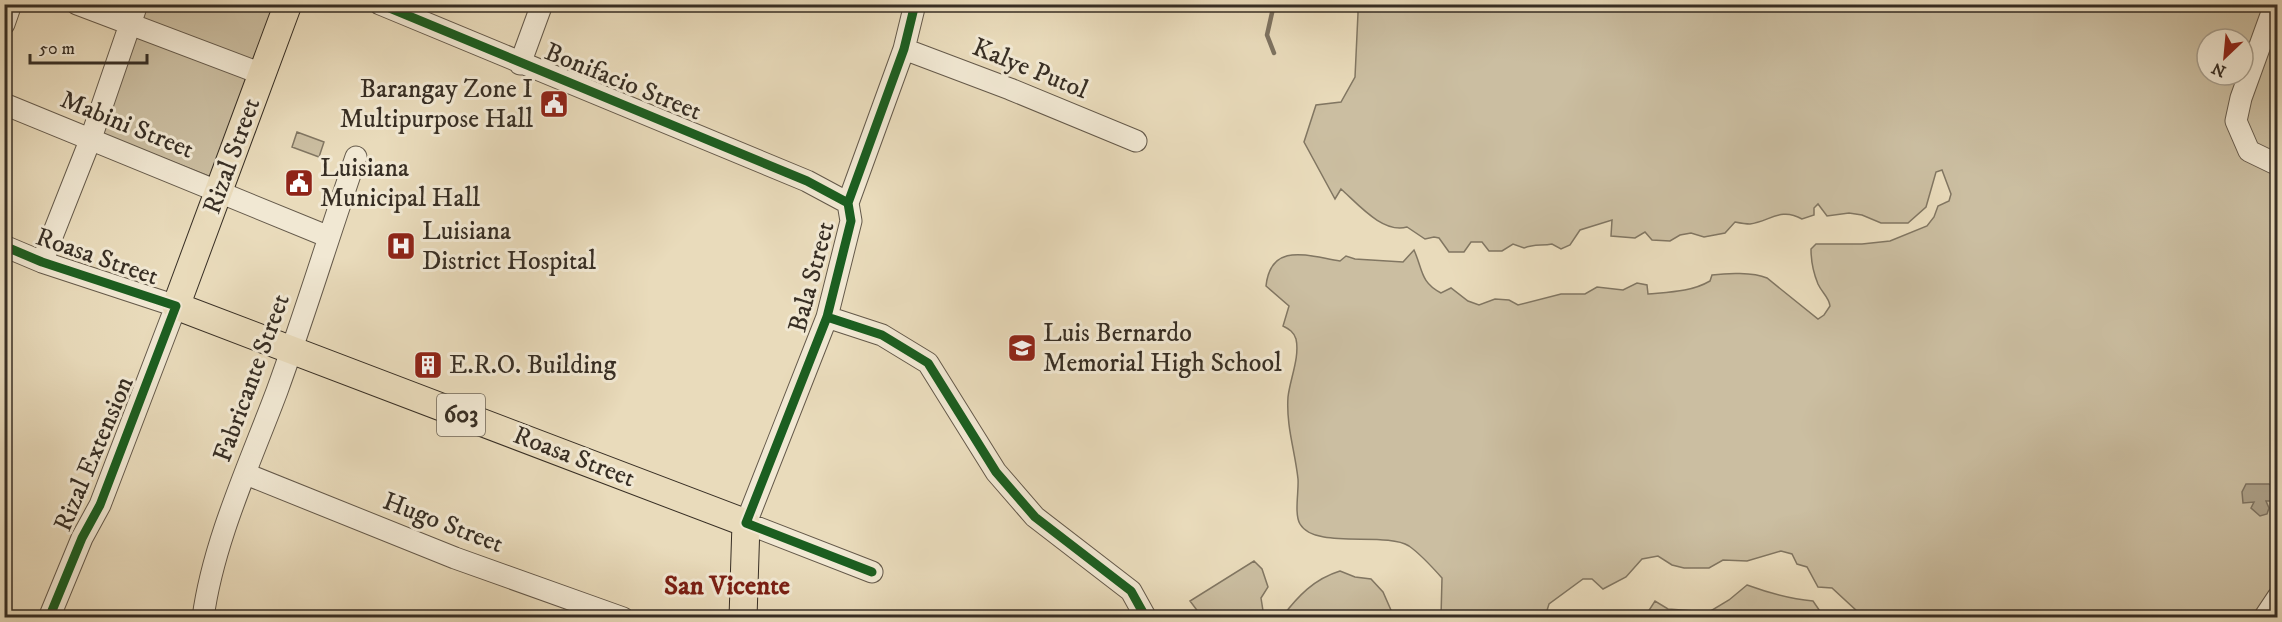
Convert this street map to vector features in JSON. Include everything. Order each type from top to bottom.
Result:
[{"type":"main road","name":"Rizal Street","points":[[176,306],[288,4]]},
{"type":"main road","name":"Roasa Street","points":[[176,306],[746,523]]},
{"type":"main road","name":"Bala Street","points":[[743,618],[746,523]]},
{"type":"street","points":[[4,24],[11,4]]},
{"type":"street","points":[[77,4],[262,74]]},
{"type":"street","points":[[42,262],[91,138],[138,4]]},
{"type":"street","name":"Bonifacio Street","points":[[380,4],[410,10],[520,64],[807,181],[848,203]]},
{"type":"street","points":[[520,64],[542,4]]},
{"type":"street","name":"Bala Street","points":[[746,523],[827,316],[851,221],[848,203],[904,49],[915,4]]},
{"type":"street","points":[[2275,4],[2241,98],[2236,121],[2249,151],[2277,165]]},
{"type":"street","name":"Kalye Putol","points":[[904,49],[1136,141]]},
{"type":"street","name":"Mabini Street","points":[[4,104],[329,237]]},
{"type":"street","name":"Fabricante Street","points":[[203,618],[206,593],[222,540],[292,350],[356,157]]},
{"type":"street","name":"Roasa Street","points":[[4,246],[42,262],[176,306]]},
{"type":"street","name":"Rizal Extension","points":[[49,618],[82,538],[100,504],[176,306]]},
{"type":"street","points":[[827,316],[882,335],[928,363],[996,472],[1035,517],[1131,591],[1146,618]]},
{"type":"street","name":"Hugo Street","points":[[246,474],[455,558],[623,618]]},
{"type":"street","name":"Roasa Street","points":[[746,523],[872,572]]},
{"type":"street","points":[[2264,618],[2277,597]]},
{"type":"shaded area","points":[[143,5],[280,5],[216,179],[100,133]]},
{"type":"shaded area","points":[[1357,5],[2277,5],[2277,584],[2257,617],[1860,617],[1859,613],[1832,588],[1818,587],[1807,567],[1797,564],[1792,554],[1781,551],[1747,561],[1723,560],[1709,568],[1684,568],[1672,565],[1658,556],[1642,559],[1626,577],[1603,589],[1592,579],[1583,579],[1549,604],[1545,617],[1441,617],[1442,578],[1409,546],[1384,540],[1320,536],[1308,532],[1298,520],[1298,479],[1288,418],[1288,397],[1297,346],[1294,334],[1283,326],[1289,306],[1266,286],[1269,272],[1276,262],[1284,257],[1305,255],[1340,261],[1346,256],[1355,259],[1403,262],[1414,250],[1423,275],[1434,289],[1441,293],[1451,288],[1468,301],[1479,305],[1495,299],[1509,300],[1518,305],[1561,294],[1585,294],[1597,287],[1623,290],[1637,283],[1647,285],[1648,294],[1672,292],[1703,285],[1710,281],[1712,275],[1732,273],[1755,275],[1767,278],[1818,319],[1830,306],[1818,284],[1813,267],[1811,249],[1816,244],[1862,244],[1890,241],[1927,226],[1938,206],[1949,201],[1951,194],[1942,170],[1936,172],[1926,207],[1908,223],[1881,223],[1862,215],[1849,213],[1827,216],[1818,204],[1814,208],[1814,215],[1802,219],[1788,214],[1750,224],[1735,222],[1725,233],[1704,237],[1691,233],[1680,235],[1670,241],[1652,240],[1645,232],[1635,238],[1611,236],[1612,220],[1580,230],[1570,245],[1561,249],[1552,244],[1524,248],[1513,244],[1502,251],[1489,251],[1482,242],[1471,242],[1464,252],[1449,252],[1439,238],[1425,239],[1407,227],[1398,228],[1380,222],[1341,189],[1335,199],[1304,142],[1316,105],[1341,102],[1355,77]]},
{"type":"shaded area","points":[[297,132],[324,142],[319,157],[292,147]]},
{"type":"shaded area","points":[[2246,484],[2269,484],[2276,489],[2276,501],[2266,501],[2269,508],[2267,514],[2260,516],[2251,508],[2254,502],[2243,503],[2242,492]]},
{"type":"shaded area","points":[[1254,561],[1262,569],[1268,587],[1261,598],[1264,617],[1202,617],[1190,601]]},
{"type":"shaded area","points":[[1340,571],[1355,577],[1371,579],[1383,592],[1394,617],[1282,617],[1307,589]]},
{"type":"shaded area","points":[[1747,585],[1796,599],[1813,601],[1824,617],[1638,617],[1648,612],[1655,601],[1668,609],[1709,612],[1729,600]]},
{"type":"waterway","points":[[1274,4],[1267,35],[1274,53]]},
{"type":"cycle path","points":[[380,4],[807,181],[848,203]]},
{"type":"cycle path","points":[[872,572],[746,523],[827,317],[851,221],[848,203],[904,49],[915,4]]},
{"type":"cycle path","points":[[4,246],[42,262],[176,306],[100,505],[82,538],[49,618]]},
{"type":"cycle path","points":[[827,317],[882,335],[928,363],[996,472],[1035,517],[1131,591],[1146,618]]},
{"type":"place","name":"Barangay Zone I Multipurpose Hall","points":[[554,104]]},
{"type":"place","name":"Luisiana Municipal Hall","points":[[299,183]]},
{"type":"place","name":"Luisiana District Hospital","points":[[401,246]]},
{"type":"place","name":"Luis Bernardo Memorial High School","points":[[1022,348]]},
{"type":"place","name":"E.R.O. Building","points":[[428,365]]},
{"type":"district","name":"San Vicente","points":[[727,586]]}]
